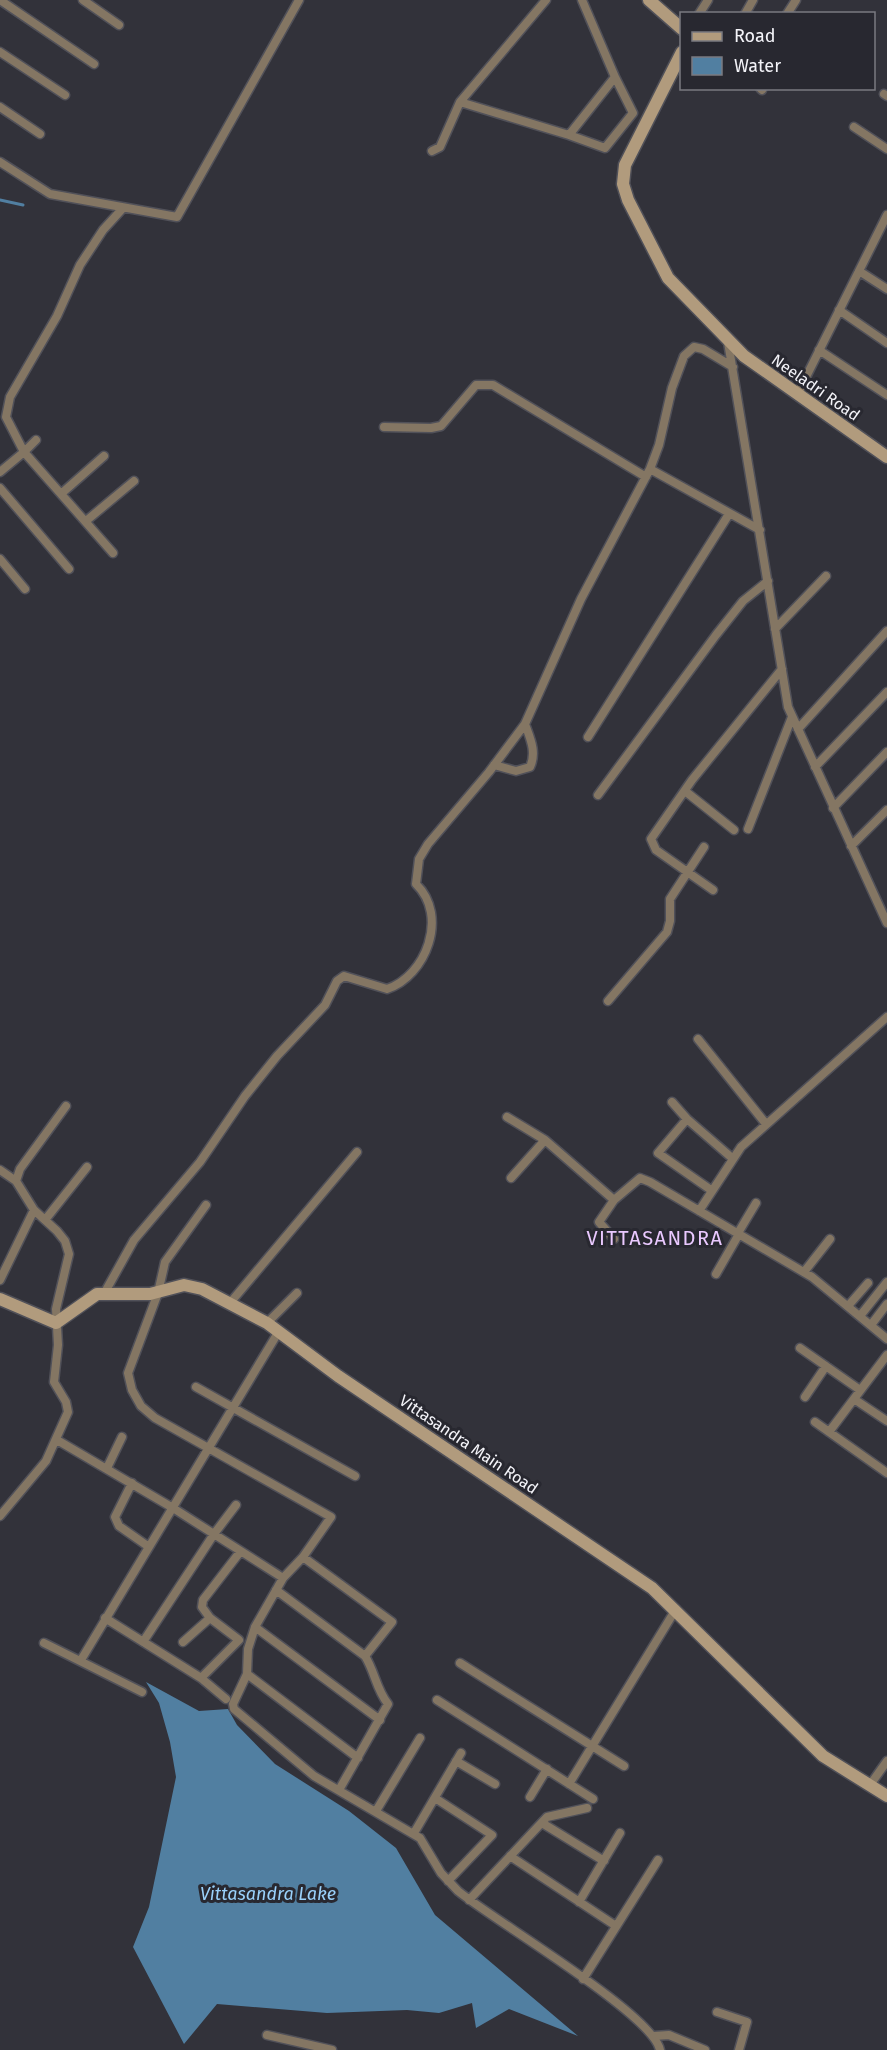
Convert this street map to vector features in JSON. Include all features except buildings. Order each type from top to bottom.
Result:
[{"type":"street","points":[[0,0],[94,64]]},
{"type":"street","points":[[83,0],[119,25]]},
{"type":"street","points":[[0,162],[50,194],[177,217],[299,0]]},
{"type":"street","points":[[432,151],[440,147],[460,102],[546,0]]},
{"type":"street","points":[[582,0],[637,123],[643,127]]},
{"type":"street","points":[[649,0],[680,28]]},
{"type":"street","points":[[0,52],[65,95]]},
{"type":"street","name":"Neeladri Road","points":[[680,54],[625,165],[623,177],[628,200],[664,273],[728,342],[797,395],[887,457]]},
{"type":"street","points":[[569,135],[615,77]]},
{"type":"street","points":[[460,102],[605,148],[633,113]]},
{"type":"street","points":[[0,107],[40,134]]},
{"type":"street","points":[[854,127],[887,148]]},
{"type":"street","points":[[113,553],[24,452],[6,417],[10,397],[57,316],[80,265],[103,230],[123,208]]},
{"type":"street","points":[[797,395],[887,215]]},
{"type":"street","points":[[877,234],[887,240]]},
{"type":"street","points":[[859,271],[887,289]]},
{"type":"street","points":[[839,310],[887,343]]},
{"type":"street","points":[[728,342],[788,708],[887,923]]},
{"type":"street","points":[[56,1323],[91,1298],[105,1292],[134,1240],[200,1162],[245,1096],[277,1056],[325,1005],[337,981],[344,976],[373,987],[387,989],[406,981],[433,934],[429,904],[424,892],[417,884],[419,859],[428,844],[494,765],[525,723],[581,599],[648,473],[658,445],[672,388],[684,356],[694,347],[733,367]]},
{"type":"street","points":[[819,350],[887,395]]},
{"type":"street","points":[[384,427],[431,428],[441,426],[476,385],[493,385],[648,473],[759,530]]},
{"type":"street","points":[[0,472],[36,440]]},
{"type":"street","points":[[62,493],[104,456]]},
{"type":"street","points":[[86,521],[135,481]]},
{"type":"street","points":[[0,488],[69,569]]},
{"type":"street","points":[[588,737],[729,514]]},
{"type":"street","points":[[0,559],[25,589]]},
{"type":"street","points":[[775,629],[826,576]]},
{"type":"street","points":[[598,795],[743,601],[768,581]]},
{"type":"street","points":[[798,729],[887,631]]},
{"type":"street","points":[[713,890],[656,850],[651,839],[685,790],[782,669]]},
{"type":"street","points":[[815,767],[887,692]]},
{"type":"street","points":[[748,829],[792,717]]},
{"type":"street","points":[[494,765],[516,771],[530,767],[534,759],[525,723]]},
{"type":"street","points":[[833,808],[887,752]]},
{"type":"street","points":[[685,790],[734,830]]},
{"type":"street","points":[[851,846],[887,810]]},
{"type":"street","points":[[608,1001],[667,932],[670,921],[670,899],[704,847]]},
{"type":"street","points":[[699,1211],[732,1158],[766,1124],[887,1017]]},
{"type":"street","points":[[698,1039],[766,1124]]},
{"type":"street","points":[[672,1102],[687,1119],[732,1158]]},
{"type":"street","points":[[16,1181],[20,1169],[66,1106]]},
{"type":"street","points":[[507,1117],[545,1140],[614,1200]]},
{"type":"street","points":[[687,1119],[658,1153],[711,1190]]},
{"type":"street","points":[[511,1178],[545,1140]]},
{"type":"street","points":[[231,1303],[357,1152]]},
{"type":"street","points":[[45,1220],[87,1167]]},
{"type":"street","points":[[0,1170],[16,1181],[34,1210],[65,1241],[69,1254],[56,1323],[58,1345],[54,1382],[66,1402],[68,1412],[46,1461],[0,1516]]},
{"type":"street","points":[[614,1239],[599,1222],[614,1200],[635,1181],[644,1179],[804,1272],[887,1339]]},
{"type":"street","points":[[716,1274],[756,1203]]},
{"type":"street","points":[[206,1205],[165,1262],[158,1293],[128,1373],[132,1390],[141,1406],[155,1418],[209,1450],[330,1515],[329,1524],[283,1578],[255,1627],[248,1649],[247,1674],[233,1704],[234,1709],[307,1772],[414,1833],[424,1843],[448,1881],[469,1900],[583,1979],[654,2036],[660,2050]]},
{"type":"street","points":[[0,1280],[34,1210]]},
{"type":"street","points":[[804,1272],[830,1239]]},
{"type":"street","points":[[860,1316],[887,1282]]},
{"type":"street","points":[[848,1306],[868,1283]]},
{"type":"street","name":"Vittasandra Main Road","points":[[105,1292],[158,1293],[190,1285],[231,1303],[267,1323],[338,1376],[652,1588],[676,1609],[818,1751],[837,1766],[887,1796]]},
{"type":"street","points":[[267,1323],[297,1293]]},
{"type":"street","points":[[0,1299],[56,1323]]},
{"type":"street","points":[[871,1325],[887,1304]]},
{"type":"street","points":[[81,1660],[279,1331]]},
{"type":"street","points":[[800,1348],[860,1390]]},
{"type":"street","points":[[829,1432],[887,1355]]},
{"type":"street","points":[[805,1397],[826,1366]]},
{"type":"street","points":[[196,1387],[355,1476]]},
{"type":"street","points":[[854,1399],[887,1421]]},
{"type":"street","points":[[815,1422],[887,1473]]},
{"type":"street","points":[[107,1468],[122,1437]]},
{"type":"street","points":[[57,1440],[173,1508],[283,1578]]},
{"type":"street","points":[[132,1483],[115,1517],[119,1526],[149,1547]]},
{"type":"street","points":[[143,1642],[214,1534],[236,1505]]},
{"type":"street","points":[[201,1678],[239,1640],[210,1618],[202,1607],[203,1600],[240,1552]]},
{"type":"street","points":[[303,1557],[392,1622],[365,1656]]},
{"type":"street","points":[[276,1590],[365,1656],[371,1667],[378,1692],[388,1704],[339,1790]]},
{"type":"street","points":[[569,1784],[676,1609]]},
{"type":"street","points":[[105,1618],[201,1678],[226,1699]]},
{"type":"street","points":[[183,1642],[210,1618]]},
{"type":"street","points":[[255,1627],[380,1720]]},
{"type":"street","points":[[44,1643],[142,1692]]},
{"type":"street","points":[[460,1663],[624,1766]]},
{"type":"street","points":[[247,1674],[358,1758]]},
{"type":"street","points":[[437,1700],[593,1798]]},
{"type":"street","points":[[376,1811],[420,1738]]},
{"type":"street","points":[[414,1833],[458,1757],[495,1784]]},
{"type":"street","points":[[870,1785],[887,1761]]},
{"type":"street","points":[[530,1797],[547,1769]]},
{"type":"street","points":[[435,1798],[492,1835],[448,1881]]},
{"type":"street","points":[[469,1900],[547,1818],[587,1808]]},
{"type":"street","points":[[542,1822],[604,1861]]},
{"type":"street","points":[[579,1902],[620,1833]]},
{"type":"street","points":[[510,1856],[616,1926]]},
{"type":"street","points":[[583,1979],[658,1860]]},
{"type":"street","points":[[717,2012],[747,2022],[739,2050]]},
{"type":"street","points":[[267,2035],[333,2050]]},
{"type":"street","points":[[654,2036],[669,2035],[705,2050]]},
{"type":"water","name":"Vittasandra Lake","points":[[146,1682],[199,1711],[228,1709],[237,1725],[275,1764],[349,1811],[396,1848],[435,1915],[578,2036],[509,2009],[476,2028],[472,2003],[439,2013],[407,2010],[327,2013],[217,2004],[184,2044],[133,1947],[149,1907],[176,1777],[170,1742],[159,1703]]},
{"type":"waterway","points":[[0,200],[23,205]]},
{"type":"district","name":"VITTASANDRA","points":[[655,1238]]}]
